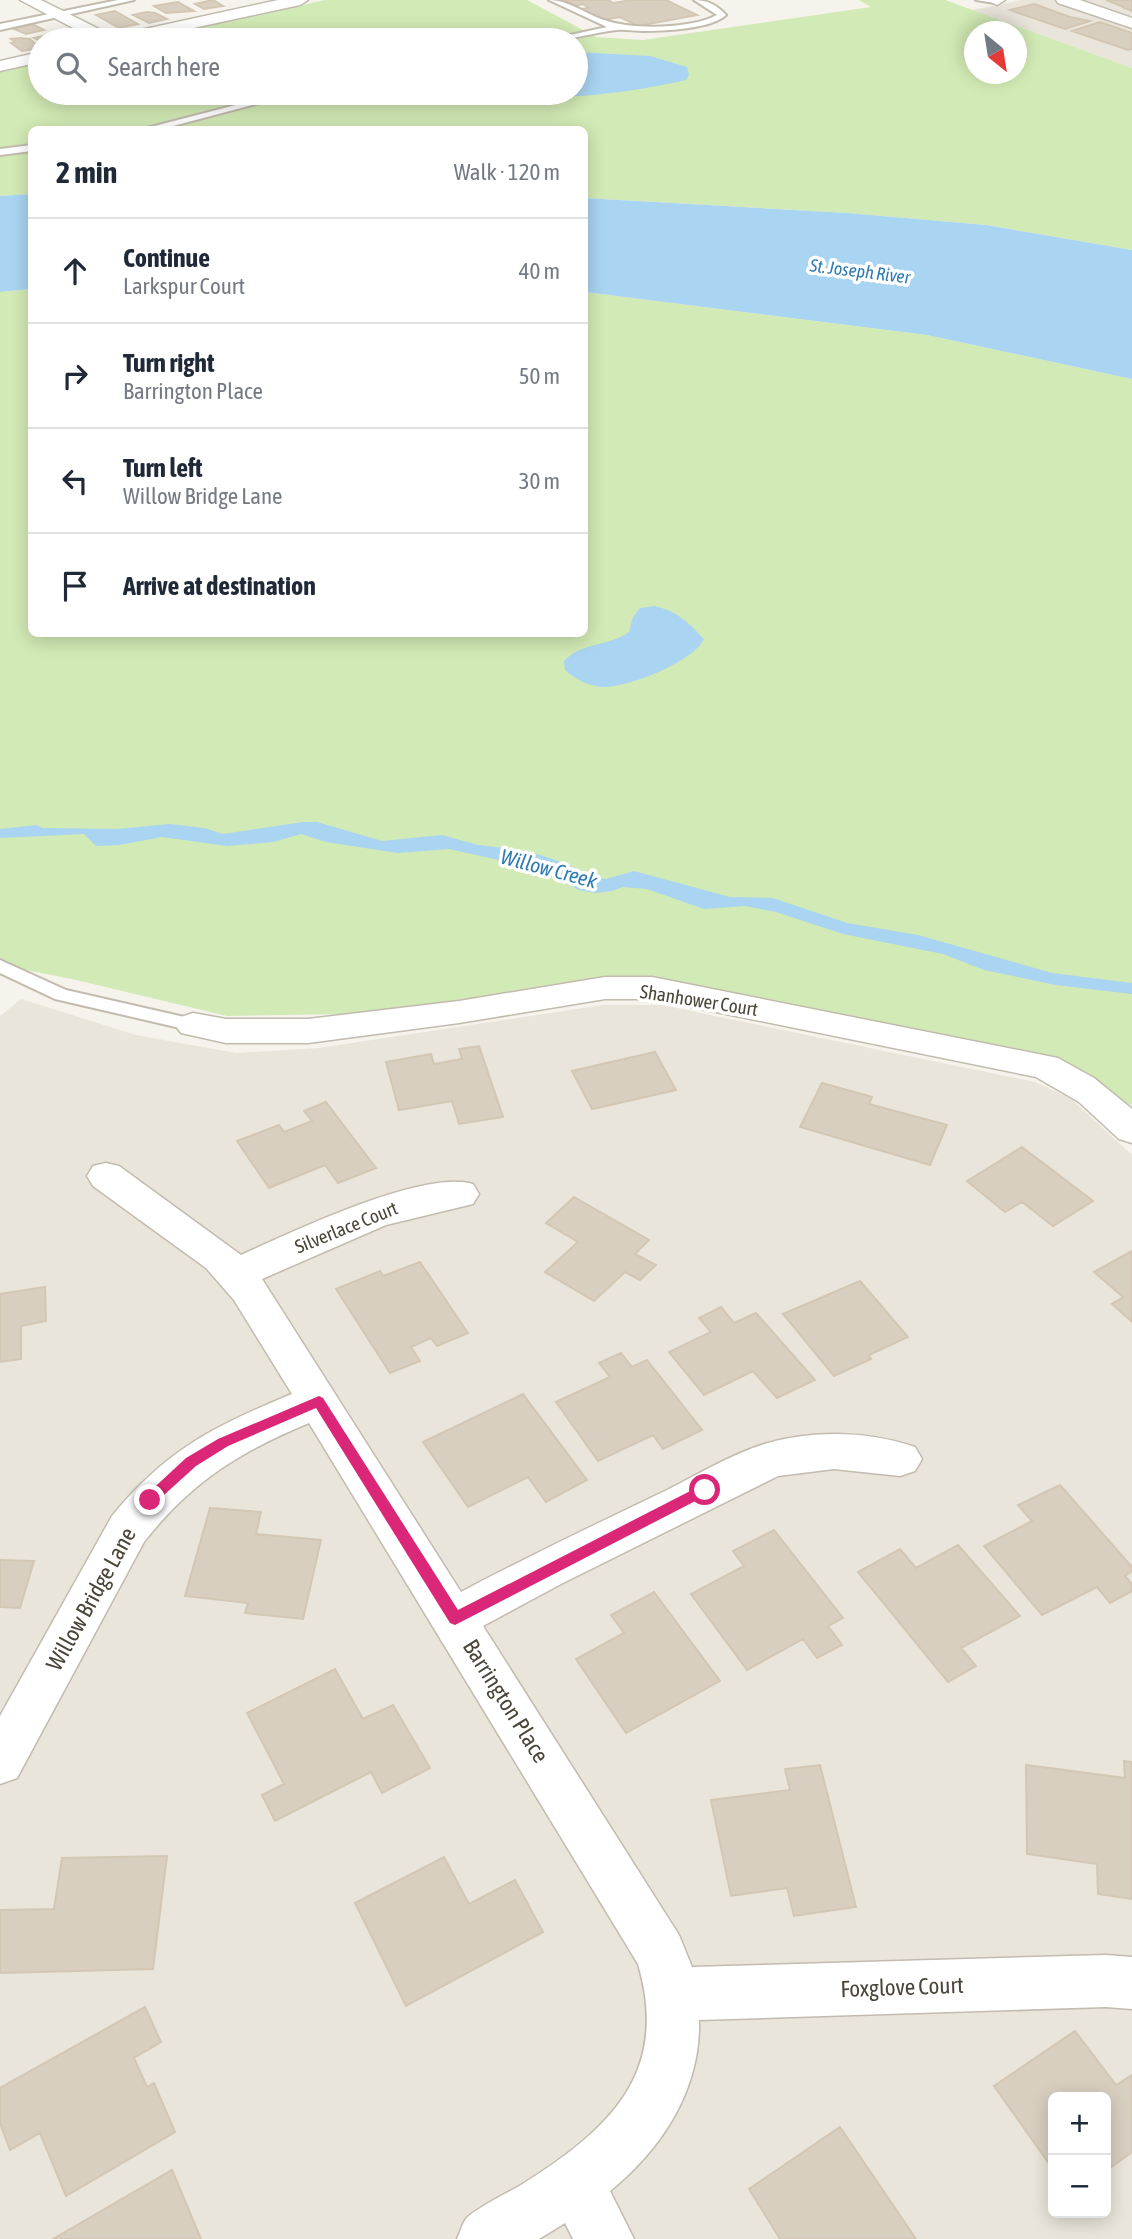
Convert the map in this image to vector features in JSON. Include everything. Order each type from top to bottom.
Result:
[{"type":"street","points":[[28,0],[85,28]]},
{"type":"street","points":[[171,28],[300,0]]},
{"type":"street","points":[[1064,0],[1132,23]]},
{"type":"street","points":[[0,66],[28,60]]},
{"type":"street","name":"Shanhower Court","points":[[193,1025],[226,1031],[308,1031],[459,1012],[605,988],[652,988],[1045,1067],[1075,1080],[1094,1093],[1132,1130]]},
{"type":"street","name":"Barrington Place","points":[[106,1176],[220,1258],[236,1274],[455,1618],[661,1953],[672,1994],[672,2042],[664,2079],[637,2130],[622,2147],[574,2184],[486,2239]]},
{"type":"street","name":"Silverlace Court","points":[[236,1274],[378,1211],[426,1198],[460,1194]]},
{"type":"street","name":"Willow Bridge Lane","points":[[0,1762],[128,1529],[150,1500],[191,1462],[223,1442],[319,1401]]},
{"type":"street","points":[[455,1618],[545,1570],[769,1460],[800,1453],[833,1450],[900,1460]]},
{"type":"street","name":"Foxglove Court","points":[[672,1994],[1106,1981],[1132,1983]]},
{"type":"street","points":[[574,2184],[605,2239]]},
{"type":"lane","points":[[0,27],[130,0]]},
{"type":"lane","points":[[553,0],[603,25],[651,30],[706,22],[722,15],[698,0]]},
{"type":"lane","points":[[979,0],[996,0]]},
{"type":"lane","points":[[588,32],[614,27]]},
{"type":"lane","points":[[160,126],[244,105]]},
{"type":"lane","points":[[0,152],[28,148]]},
{"type":"lane","points":[[0,966],[61,995],[193,1025]]},
{"type":"shaded area","points":[[1022,0],[1132,0],[1132,68],[1027,30],[1027,21],[1002,21],[972,10]]},
{"type":"shaded area","points":[[21,999],[136,1035],[236,1053],[319,1048],[603,1005],[662,1005],[1035,1082],[1070,1098],[1132,1155],[1132,2239],[0,2239],[0,1016]]},
{"type":"green space","points":[[325,0],[527,0],[579,28],[197,28]]},
{"type":"green space","points":[[859,0],[945,0],[1003,21],[964,21],[964,84],[1027,84],[1027,30],[1132,68],[1132,250],[986,225],[847,213],[588,198],[588,126],[28,126],[28,194],[0,196],[0,72],[28,66],[28,105],[588,105],[588,33],[596,37],[643,40],[871,7]]},
{"type":"green space","points":[[28,289],[28,637],[588,637],[588,292],[927,335],[1132,379],[1132,1105],[1045,1067],[676,991],[459,1012],[227,1016],[72,979],[0,965],[0,292]]},
{"type":"water","points":[[588,53],[650,56],[687,67],[689,75],[686,80],[588,95]]},
{"type":"water","points":[[28,194],[28,289],[0,292],[0,196]]},
{"type":"water","name":"St. Joseph River","points":[[588,198],[847,213],[986,225],[1132,250],[1132,379],[927,335],[588,292]]},
{"type":"water","points":[[655,606],[670,611],[693,628],[704,639],[698,648],[659,672],[615,686],[599,687],[588,684],[565,670],[564,661],[571,655],[621,637],[629,632],[633,617],[640,608]]},
{"type":"water","name":"Willow Creek","points":[[317,822],[382,841],[442,835],[478,845],[528,851],[567,864],[595,878],[606,879],[634,871],[730,897],[773,898],[847,923],[918,935],[1052,973],[1132,983],[1132,994],[1056,985],[984,970],[943,954],[843,934],[776,912],[745,906],[704,909],[647,889],[623,887],[595,893],[579,890],[539,869],[449,849],[398,853],[326,842],[301,834],[273,842],[227,846],[162,837],[119,845],[96,846],[84,834],[0,838],[0,829],[37,825],[42,828],[117,829],[170,824],[204,828],[223,834]]},
{"type":"building","points":[[213,0],[223,6],[204,9],[195,4]]},
{"type":"building","points":[[564,0],[608,0],[613,3],[666,0],[697,15],[638,26],[620,17],[602,20],[581,9],[589,8],[583,4],[575,6]]},
{"type":"building","points":[[1106,0],[1132,0],[1132,11],[1124,7]]},
{"type":"building","points":[[178,2],[194,11],[166,13],[154,6]]},
{"type":"building","points":[[1034,4],[1090,21],[1065,29],[1010,10]]},
{"type":"building","points":[[115,11],[138,24],[119,28],[96,15]]},
{"type":"building","points":[[147,12],[167,19],[149,23],[133,15]]},
{"type":"building","points":[[1100,22],[1132,33],[1132,49],[1128,50],[1072,31]]},
{"type":"building","points":[[32,24],[40,28],[28,28],[26,34],[14,29]]},
{"type":"building","points":[[11,39],[28,39],[28,50],[22,51],[11,43],[15,42]]},
{"type":"building","points":[[479,1046],[503,1117],[459,1124],[452,1101],[399,1110],[386,1062],[431,1054],[434,1064],[462,1059],[459,1049]]},
{"type":"building","points":[[655,1052],[676,1090],[592,1109],[572,1071]]},
{"type":"building","points":[[822,1083],[872,1097],[869,1104],[947,1125],[930,1165],[800,1127]]},
{"type":"building","points":[[326,1102],[376,1168],[338,1183],[325,1165],[269,1188],[237,1141],[279,1125],[284,1132],[312,1121],[304,1111]]},
{"type":"building","points":[[1022,1147],[1093,1201],[1053,1226],[1022,1202],[1005,1212],[967,1181]]},
{"type":"building","points":[[574,1197],[649,1240],[635,1254],[656,1265],[640,1280],[625,1272],[594,1301],[545,1272],[578,1242],[546,1223]]},
{"type":"building","points":[[1132,1251],[1132,1322],[1112,1304],[1123,1297],[1094,1272]]},
{"type":"building","points":[[420,1262],[468,1333],[437,1346],[431,1338],[411,1347],[420,1361],[390,1373],[336,1289],[380,1271],[383,1276]]},
{"type":"building","points":[[860,1281],[908,1337],[869,1355],[871,1359],[834,1376],[783,1314]]},
{"type":"building","points":[[45,1287],[46,1321],[21,1326],[21,1359],[0,1362],[0,1294]]},
{"type":"building","points":[[721,1307],[734,1323],[756,1313],[815,1380],[777,1398],[753,1371],[704,1395],[669,1352],[711,1332],[699,1318]]},
{"type":"building","points":[[621,1353],[632,1367],[647,1360],[702,1430],[663,1449],[653,1435],[598,1461],[556,1402],[610,1377],[599,1363]]},
{"type":"building","points":[[523,1394],[587,1480],[546,1502],[528,1477],[468,1507],[423,1442]]},
{"type":"building","points":[[1060,1485],[1132,1567],[1132,1571],[1125,1576],[1132,1584],[1132,1591],[1110,1603],[1097,1587],[1042,1615],[984,1546],[1032,1521],[1018,1505]]},
{"type":"building","points":[[210,1508],[261,1512],[256,1534],[321,1540],[303,1619],[245,1613],[248,1603],[185,1596]]},
{"type":"building","points":[[774,1530],[843,1618],[828,1626],[842,1645],[817,1658],[803,1639],[747,1670],[691,1594],[744,1566],[733,1551]]},
{"type":"building","points":[[958,1545],[1020,1616],[961,1648],[976,1666],[948,1682],[858,1572],[900,1549],[916,1568]]},
{"type":"building","points":[[0,1560],[34,1561],[20,1608],[0,1607]]},
{"type":"building","points":[[654,1592],[720,1681],[626,1733],[576,1659],[624,1633],[611,1615]]},
{"type":"building","points":[[335,1669],[363,1719],[393,1705],[430,1768],[382,1793],[371,1772],[275,1821],[262,1795],[284,1784],[247,1713]]},
{"type":"building","points":[[1124,1761],[1132,1762],[1132,1899],[1098,1894],[1097,1864],[1027,1854],[1026,1765],[1125,1778]]},
{"type":"building","points":[[820,1765],[856,1907],[794,1916],[787,1888],[731,1896],[711,1800],[790,1790],[785,1769]]},
{"type":"building","points":[[167,1856],[153,1969],[0,1973],[0,1910],[54,1909],[62,1858]]},
{"type":"building","points":[[444,1857],[469,1904],[515,1880],[543,1932],[406,2006],[355,1903]]},
{"type":"building","points":[[145,2007],[161,2042],[134,2058],[147,2087],[154,2083],[175,2132],[66,2196],[40,2133],[10,2150],[0,2123],[0,2088]]},
{"type":"building","points":[[1075,2031],[1116,2085],[1132,2075],[1132,2152],[1111,2167],[1111,2092],[1048,2092],[1048,2162],[994,2086]]},
{"type":"building","points":[[840,2127],[916,2239],[780,2239],[749,2189]]},
{"type":"building","points":[[172,2170],[201,2239],[53,2239]]},
{"type":"route","points":[[150,1500],[191,1462],[223,1442],[319,1401],[455,1618],[705,1490]]}]
